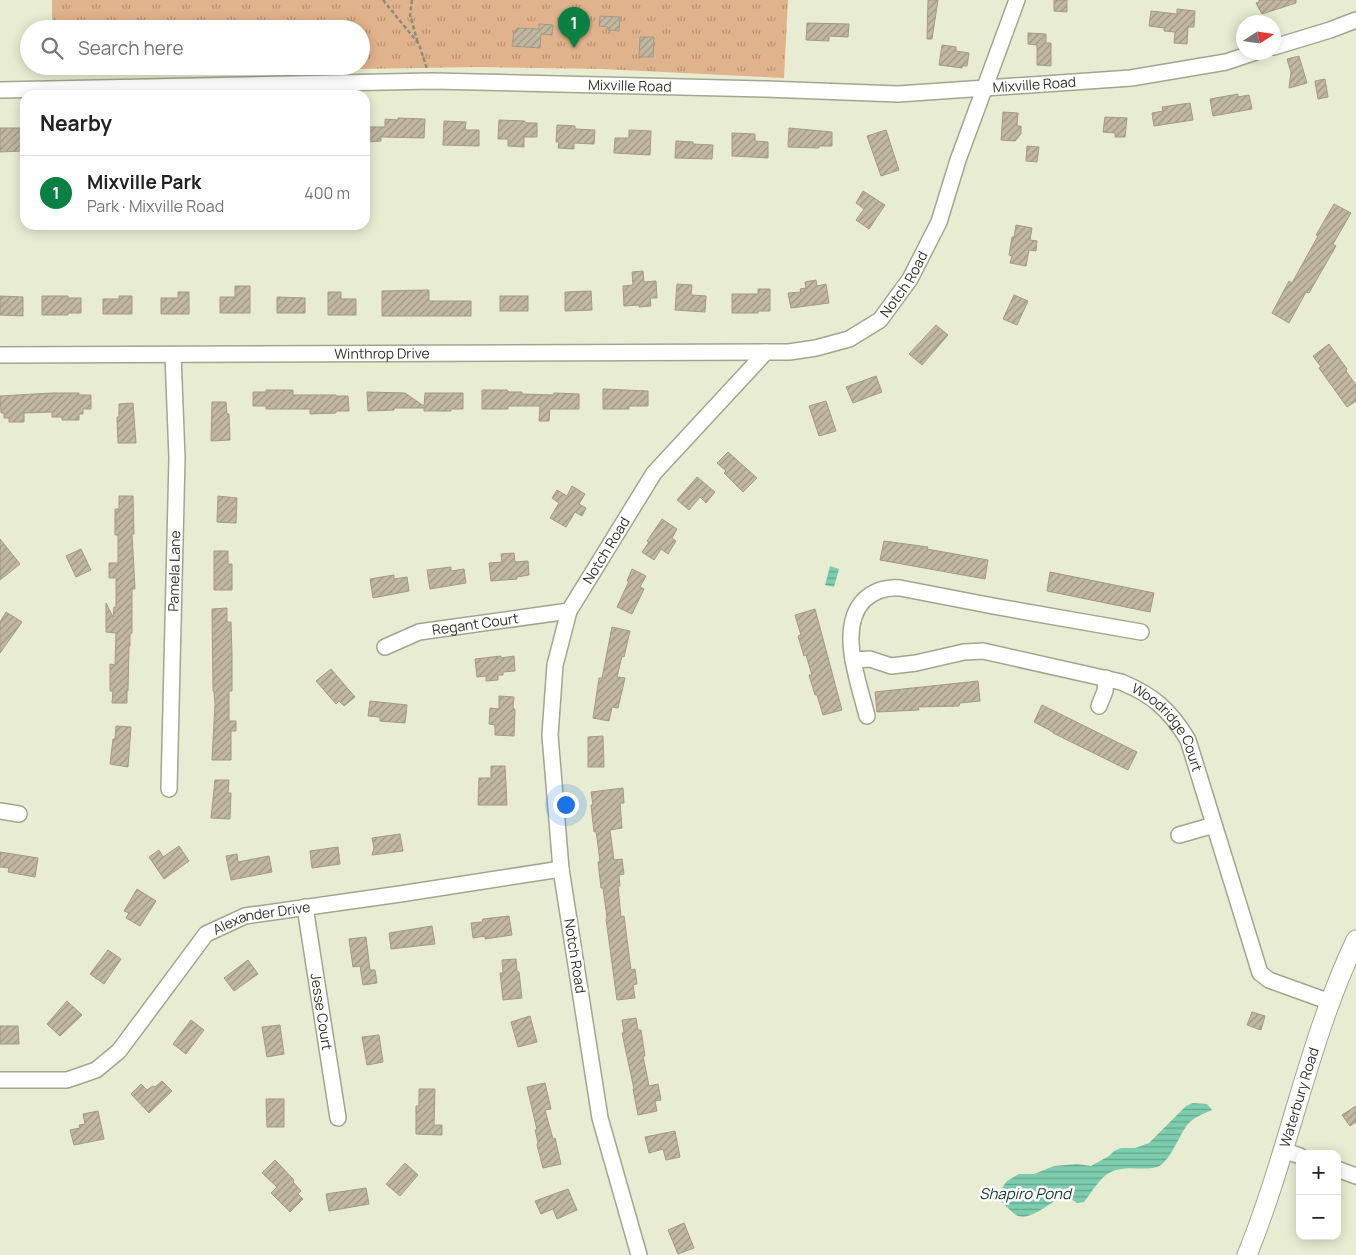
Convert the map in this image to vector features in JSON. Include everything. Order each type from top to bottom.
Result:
[{"type":"main road","name":"Waterbury Road","points":[[1246,1255],[1269,1194],[1291,1153],[1330,1002],[1356,940]]},
{"type":"street","name":"Notch Road","points":[[639,1255],[600,1118],[561,869],[550,735],[555,665],[569,611],[654,474],[766,352],[789,352],[841,342],[880,320],[910,279],[939,222],[958,160],[1017,0]]},
{"type":"street","points":[[1281,45],[1356,20]]},
{"type":"street","name":"Mixville Road","points":[[0,90],[432,81],[898,94],[1131,78],[1236,59]]},
{"type":"street","name":"Winthrop Drive","points":[[0,355],[766,352]]},
{"type":"street","name":"Pamela Lane","points":[[169,789],[177,458],[174,355]]},
{"type":"street","points":[[867,716],[853,660],[852,625],[855,614],[861,604],[879,590],[891,587],[1141,632]]},
{"type":"street","name":"Regant Court","points":[[385,647],[419,632],[569,611]]},
{"type":"street","name":"Woodridge Court","points":[[853,660],[870,659],[891,666],[916,664],[964,652],[983,651],[1106,678],[1130,686],[1149,696],[1169,712],[1188,740],[1260,973],[1269,980],[1330,1002]]},
{"type":"street","points":[[1099,706],[1105,691],[1106,678]]},
{"type":"street","points":[[0,811],[19,814]]},
{"type":"street","points":[[1179,835],[1214,825]]},
{"type":"street","name":"Alexander Drive","points":[[0,1080],[67,1080],[96,1070],[119,1051],[206,934],[245,916],[561,869]]},
{"type":"street","name":"Jesse Court","points":[[305,907],[338,1118]]},
{"type":"street","points":[[1341,1170],[1356,1176]]},
{"type":"path","points":[[382,0],[418,44]]},
{"type":"path","points":[[412,0],[410,15],[418,44],[432,81]]},
{"type":"green space","points":[[52,0],[788,0],[784,78],[602,69],[477,67],[370,69],[370,20],[52,20]]},
{"type":"water","points":[[830,566],[839,569],[834,587],[825,585]]},
{"type":"water","name":"Shapiro Pond","points":[[1193,1103],[1207,1104],[1212,1110],[1187,1125],[1166,1161],[1156,1167],[1123,1169],[1109,1173],[1099,1182],[1084,1202],[1077,1203],[1065,1195],[1034,1214],[1021,1217],[1013,1213],[996,1196],[1007,1181],[1019,1174],[1034,1174],[1054,1166],[1077,1164],[1091,1166],[1121,1148],[1135,1148],[1149,1143],[1186,1106]]},
{"type":"building","points":[[928,0],[938,0],[932,39],[927,39]]},
{"type":"building","points":[[1054,0],[1067,0],[1067,12],[1054,11]]},
{"type":"building","points":[[1259,0],[1296,0],[1296,3],[1262,14],[1256,3]]},
{"type":"building","points":[[1177,9],[1195,11],[1194,27],[1188,27],[1187,44],[1174,43],[1175,32],[1149,26],[1151,11],[1177,14]]},
{"type":"building","points":[[600,16],[620,17],[619,31],[608,30],[608,27],[599,26]]},
{"type":"building","points":[[807,23],[849,24],[848,37],[829,36],[829,41],[806,40]]},
{"type":"building","points":[[539,24],[553,25],[552,35],[541,34],[540,48],[512,46],[514,31],[517,31],[517,28],[539,29]]},
{"type":"building","points":[[1028,33],[1046,34],[1046,43],[1051,43],[1051,66],[1037,65],[1037,45],[1028,44]]},
{"type":"building","points":[[640,37],[654,37],[653,57],[639,57]]},
{"type":"building","points":[[942,45],[956,47],[956,51],[969,53],[967,66],[962,66],[962,68],[939,65]]},
{"type":"building","points":[[1299,56],[1307,83],[1289,88],[1291,72],[1287,59]]},
{"type":"building","points":[[1325,79],[1328,97],[1318,99],[1315,81]]},
{"type":"building","points":[[1238,94],[1238,97],[1249,95],[1252,109],[1213,116],[1210,99]]},
{"type":"building","points":[[1190,103],[1193,120],[1154,126],[1152,113],[1163,111],[1162,107]]},
{"type":"building","points":[[1003,112],[1018,113],[1017,126],[1021,126],[1021,134],[1015,141],[1001,140]]},
{"type":"building","points":[[1105,117],[1127,118],[1125,137],[1115,137],[1115,133],[1103,132]]},
{"type":"building","points":[[398,118],[425,119],[424,138],[381,137],[381,141],[370,142],[370,127],[385,127],[385,119],[398,120]]},
{"type":"building","points":[[499,120],[537,123],[537,137],[524,137],[524,147],[508,146],[508,139],[498,139]]},
{"type":"building","points":[[444,121],[466,122],[465,130],[479,130],[479,146],[443,145]]},
{"type":"building","points":[[557,125],[575,126],[575,129],[595,130],[594,144],[574,143],[574,149],[558,148],[559,142],[556,142]]},
{"type":"building","points":[[0,128],[20,128],[20,151],[0,152]]},
{"type":"building","points":[[789,128],[832,132],[832,146],[819,146],[819,148],[788,147]]},
{"type":"building","points":[[629,130],[651,131],[650,155],[614,153],[615,138],[629,138]]},
{"type":"building","points":[[886,130],[899,170],[881,176],[867,136]]},
{"type":"building","points":[[732,133],[755,134],[755,141],[768,142],[768,158],[732,156]]},
{"type":"building","points":[[676,141],[713,145],[712,159],[675,158]]},
{"type":"building","points":[[1027,146],[1039,147],[1037,162],[1026,161]]},
{"type":"building","points":[[863,191],[885,205],[869,229],[856,220],[864,209],[856,203]]},
{"type":"building","points":[[1334,204],[1351,213],[1333,244],[1336,246],[1309,293],[1306,292],[1289,323],[1272,313],[1289,281],[1292,283]]},
{"type":"building","points":[[1016,225],[1032,228],[1030,240],[1037,241],[1036,251],[1029,250],[1026,266],[1010,263],[1012,256],[1009,255]]},
{"type":"building","points":[[643,271],[644,282],[656,281],[657,298],[650,298],[651,306],[624,306],[623,286],[633,285],[632,272]]},
{"type":"building","points":[[816,280],[817,286],[826,284],[829,303],[791,308],[788,293],[801,292],[800,289],[806,288],[805,282]]},
{"type":"building","points":[[677,284],[692,285],[691,295],[706,296],[705,312],[675,310]]},
{"type":"building","points":[[235,286],[250,286],[250,313],[220,313],[220,297],[235,297]]},
{"type":"building","points":[[758,289],[770,289],[770,311],[732,313],[732,294],[758,294]]},
{"type":"building","points":[[429,290],[429,301],[471,301],[471,316],[382,316],[382,291]]},
{"type":"building","points":[[591,291],[592,310],[565,311],[565,292]]},
{"type":"building","points":[[178,292],[189,292],[189,314],[161,314],[161,298],[178,298]]},
{"type":"building","points":[[328,292],[341,292],[341,299],[356,299],[356,315],[328,315]]},
{"type":"building","points":[[1014,295],[1028,301],[1017,325],[1003,319]]},
{"type":"building","points":[[0,296],[23,297],[23,316],[0,315]]},
{"type":"building","points":[[42,296],[81,298],[81,313],[42,315]]},
{"type":"building","points":[[119,296],[132,296],[132,314],[103,314],[103,299],[119,299]]},
{"type":"building","points":[[500,296],[528,296],[528,311],[500,311]]},
{"type":"building","points":[[277,297],[305,298],[305,313],[277,313]]},
{"type":"building","points":[[936,325],[948,335],[922,365],[909,354]]},
{"type":"building","points":[[1329,344],[1356,385],[1356,401],[1347,407],[1319,368],[1321,367],[1313,356]]},
{"type":"building","points":[[876,376],[882,392],[853,403],[846,387]]},
{"type":"building","points":[[603,389],[648,391],[648,406],[629,406],[629,409],[603,409]]},
{"type":"building","points":[[266,390],[293,390],[293,395],[348,396],[349,411],[310,414],[310,409],[266,409],[266,406],[253,406],[253,392],[266,392]]},
{"type":"building","points":[[482,390],[507,390],[509,392],[522,392],[522,394],[579,394],[579,409],[550,409],[549,421],[539,421],[540,406],[508,406],[508,409],[482,409]]},
{"type":"building","points":[[367,392],[405,393],[424,406],[425,393],[463,393],[463,409],[424,411],[424,408],[394,408],[394,410],[368,411]]},
{"type":"building","points":[[52,393],[91,395],[91,409],[83,409],[83,414],[79,414],[79,420],[62,420],[62,417],[52,417],[52,412],[24,413],[24,422],[9,422],[9,418],[4,418],[4,413],[1,413],[0,396]]},
{"type":"building","points":[[826,401],[836,431],[819,436],[809,406]]},
{"type":"building","points":[[212,402],[226,402],[227,414],[229,414],[230,440],[211,441]]},
{"type":"building","points":[[133,403],[136,443],[118,443],[117,417],[119,417],[119,404]]},
{"type":"building","points":[[728,452],[757,478],[743,492],[717,463]]},
{"type":"building","points":[[697,477],[715,492],[706,503],[700,497],[689,510],[677,500]]},
{"type":"building","points":[[572,486],[585,494],[579,504],[586,508],[582,516],[575,512],[566,527],[550,518],[559,503],[552,498],[557,490],[567,496]]},
{"type":"building","points":[[119,496],[133,496],[134,534],[132,534],[135,589],[132,589],[132,633],[130,634],[129,646],[127,703],[112,703],[113,691],[110,691],[110,664],[115,665],[116,633],[106,632],[106,603],[113,617],[114,607],[116,607],[116,578],[109,578],[109,563],[118,563],[118,535],[115,535],[115,509],[119,509]]},
{"type":"building","points":[[218,496],[237,498],[236,523],[217,522]]},
{"type":"building","points":[[662,519],[677,529],[672,538],[676,541],[668,554],[661,549],[654,560],[642,552]]},
{"type":"building","points":[[0,539],[20,564],[0,580]]},
{"type":"building","points":[[884,541],[928,547],[927,549],[988,560],[985,579],[880,560]]},
{"type":"building","points":[[81,549],[91,570],[76,577],[66,556]]},
{"type":"building","points":[[214,551],[228,551],[228,564],[232,564],[232,590],[214,590]]},
{"type":"building","points":[[514,553],[515,562],[528,561],[529,575],[517,577],[517,579],[491,581],[489,563],[502,562],[501,554]]},
{"type":"building","points":[[451,567],[451,571],[464,569],[466,583],[430,589],[427,570]]},
{"type":"building","points":[[632,569],[646,576],[640,587],[644,589],[632,614],[617,607],[629,581],[627,581]]},
{"type":"building","points":[[1050,572],[1154,593],[1150,612],[1047,591]]},
{"type":"building","points":[[394,575],[394,579],[407,577],[409,591],[373,598],[370,579]]},
{"type":"building","points":[[227,608],[227,622],[231,622],[232,654],[232,691],[229,691],[229,721],[236,721],[236,731],[231,731],[231,760],[212,760],[215,704],[213,691],[212,609]]},
{"type":"building","points":[[815,609],[842,710],[823,715],[809,675],[812,675],[806,655],[804,656],[798,636],[801,635],[795,615]]},
{"type":"building","points":[[6,612],[22,622],[0,653],[0,622]]},
{"type":"building","points":[[612,627],[630,631],[617,677],[625,678],[618,708],[612,707],[609,721],[593,718],[599,678],[602,678]]},
{"type":"building","points":[[501,656],[501,658],[514,656],[515,671],[503,672],[503,675],[498,675],[498,680],[486,681],[486,676],[477,677],[475,659]]},
{"type":"building","points":[[331,669],[355,697],[344,706],[339,701],[336,704],[316,681]]},
{"type":"building","points":[[978,681],[980,701],[960,703],[959,706],[918,707],[919,710],[877,712],[875,692]]},
{"type":"building","points":[[499,696],[514,697],[514,736],[495,735],[495,725],[489,724],[490,708],[499,709]]},
{"type":"building","points":[[370,701],[407,705],[405,723],[380,721],[380,717],[368,716]]},
{"type":"building","points":[[1042,705],[1137,752],[1128,770],[1034,722]]},
{"type":"building","points":[[116,726],[131,727],[128,767],[110,764]]},
{"type":"building","points":[[603,736],[604,767],[588,767],[588,737]]},
{"type":"building","points":[[491,766],[505,766],[507,805],[478,805],[479,778],[491,778]]},
{"type":"building","points":[[215,780],[229,780],[228,793],[231,793],[230,819],[211,818]]},
{"type":"building","points":[[623,788],[624,803],[620,803],[622,828],[610,830],[614,860],[622,859],[624,874],[619,875],[620,886],[618,886],[621,917],[624,916],[631,970],[635,969],[637,984],[633,985],[635,998],[617,1000],[603,888],[601,888],[596,831],[594,832],[591,792]]},
{"type":"building","points":[[400,834],[403,851],[372,855],[374,848],[372,838]]},
{"type":"building","points":[[179,846],[189,861],[164,879],[149,857],[159,850],[163,857]]},
{"type":"building","points":[[338,847],[340,864],[312,868],[310,851]]},
{"type":"building","points":[[0,852],[38,858],[35,877],[8,872],[9,868],[0,867]]},
{"type":"building","points":[[237,854],[238,862],[269,856],[272,872],[231,880],[226,856]]},
{"type":"building","points":[[137,889],[156,901],[140,926],[126,918],[129,913],[124,911]]},
{"type":"building","points":[[509,916],[512,935],[485,939],[485,936],[473,938],[471,923],[482,922],[483,919]]},
{"type":"building","points":[[432,926],[435,944],[391,949],[389,933]]},
{"type":"building","points":[[366,937],[370,970],[375,970],[377,983],[363,985],[360,966],[353,967],[349,939]]},
{"type":"building","points":[[108,950],[121,959],[104,984],[90,974]]},
{"type":"building","points":[[516,959],[522,998],[503,1000],[500,973],[503,973],[502,960]]},
{"type":"building","points":[[248,960],[258,974],[234,991],[224,978]]},
{"type":"building","points":[[67,1001],[82,1015],[60,1036],[47,1024]]},
{"type":"building","points":[[1252,1012],[1265,1016],[1261,1030],[1247,1025]]},
{"type":"building","points":[[530,1016],[537,1042],[518,1047],[511,1022]]},
{"type":"building","points":[[636,1018],[638,1030],[641,1030],[645,1056],[643,1056],[649,1086],[658,1084],[661,1100],[655,1101],[657,1111],[638,1115],[622,1033],[624,1032],[622,1020]]},
{"type":"building","points":[[191,1020],[204,1030],[186,1054],[173,1044]]},
{"type":"building","points":[[280,1025],[284,1054],[267,1057],[262,1027]]},
{"type":"building","points":[[0,1026],[18,1026],[19,1044],[0,1044]]},
{"type":"building","points":[[379,1035],[383,1062],[367,1065],[362,1037]]},
{"type":"building","points":[[162,1081],[172,1091],[149,1113],[131,1094],[141,1084],[147,1090],[153,1086],[155,1087]]},
{"type":"building","points":[[545,1083],[551,1109],[545,1110],[553,1139],[555,1138],[561,1164],[543,1168],[527,1087]]},
{"type":"building","points":[[419,1089],[435,1089],[434,1125],[442,1125],[442,1135],[416,1134],[416,1106],[419,1106]]},
{"type":"building","points":[[266,1099],[284,1099],[284,1127],[267,1127]]},
{"type":"building","points":[[1356,1106],[1356,1122],[1350,1126],[1342,1115]]},
{"type":"building","points":[[98,1111],[104,1139],[74,1145],[70,1130],[80,1128],[79,1125],[85,1124],[83,1114]]},
{"type":"building","points":[[675,1131],[680,1157],[666,1160],[663,1149],[649,1153],[645,1137]]},
{"type":"building","points":[[275,1160],[294,1180],[293,1182],[301,1191],[298,1194],[303,1199],[290,1212],[271,1193],[277,1187],[262,1173]]},
{"type":"building","points":[[405,1163],[418,1175],[400,1196],[386,1184]]},
{"type":"building","points":[[366,1188],[369,1204],[329,1211],[326,1194]]},
{"type":"building","points":[[568,1189],[577,1210],[557,1219],[553,1209],[541,1214],[535,1201]]},
{"type":"building","points":[[684,1223],[694,1248],[678,1254],[668,1230]]},
{"type":"place","name":"Mixville Park","points":[[574,48]]}]
